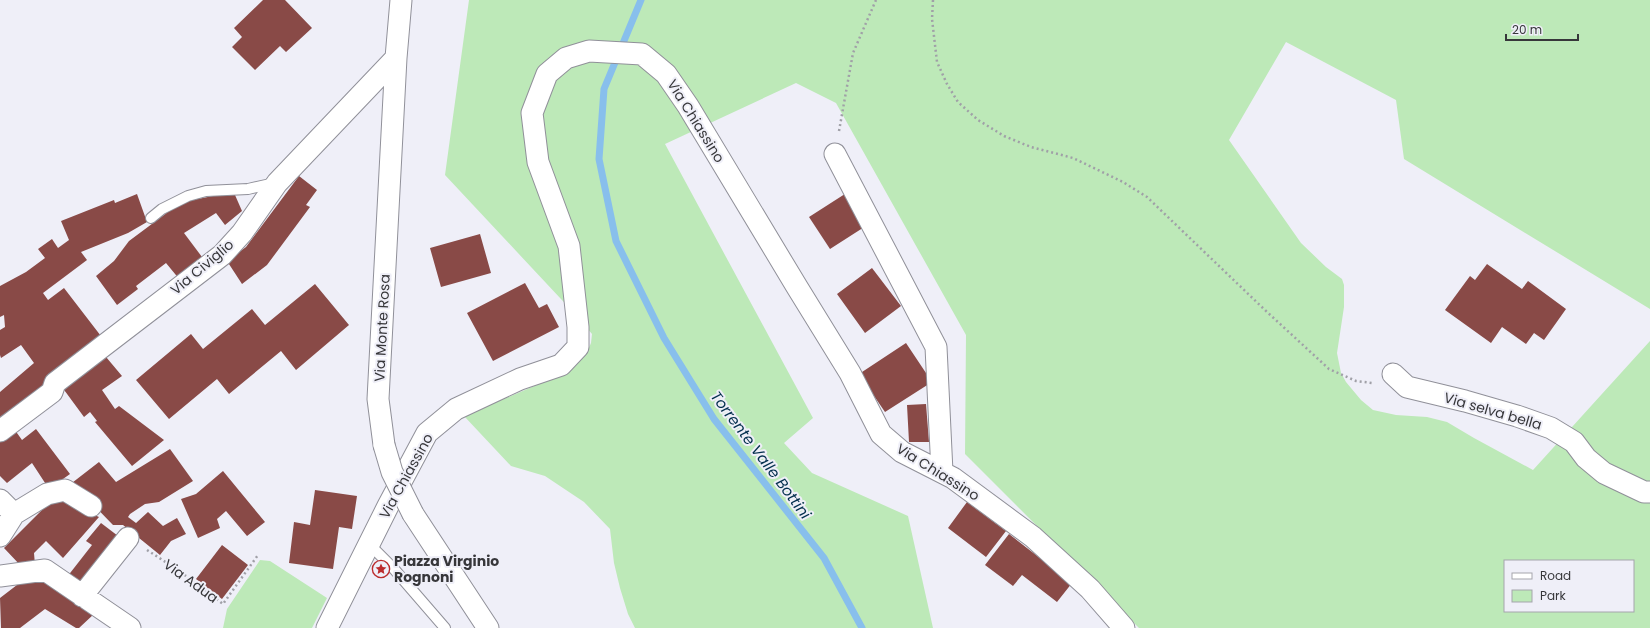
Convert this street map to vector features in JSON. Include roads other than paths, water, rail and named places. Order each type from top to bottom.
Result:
[{"type":"street","name":"Via Monte Rosa","points":[[401,0],[396,58],[378,399],[384,445],[392,472],[413,514],[488,628]]},
{"type":"street","name":"Via Chiassino","points":[[369,544],[427,433],[456,409],[520,379],[561,365],[578,348],[578,327],[569,246],[538,162],[532,113],[547,74],[566,58],[589,51],[642,54],[666,74],[688,106],[850,373],[881,434],[902,452],[953,478],[1033,537],[1090,589],[1124,628]]},
{"type":"street","name":"Via Civiglio","points":[[0,431],[52,392],[55,383],[222,255],[242,232],[277,183],[396,58]]},
{"type":"street","points":[[835,154],[936,348],[942,472]]},
{"type":"street","name":"Via selva bella","points":[[1400,380],[1551,428],[1574,442],[1586,458],[1604,473],[1644,492],[1650,492]]},
{"type":"street","points":[[0,536],[7,507],[47,494],[65,490],[91,506]]},
{"type":"street","points":[[82,596],[128,538]]},
{"type":"street","points":[[327,628],[369,544]]},
{"type":"street","points":[[0,576],[45,570],[130,628]]},
{"type":"lane","points":[[151,218],[162,209],[188,196],[206,191],[248,189],[277,183]]},
{"type":"lane","points":[[369,544],[394,569],[445,628]]},
{"type":"waterway","name":"Torrente Valle Bottini","points":[[641,0],[604,89],[599,159],[616,241],[664,338],[714,419],[824,558],[862,628]]},
{"type":"place","name":"Piazza Virginio Rognoni","points":[[381,569]]}]
